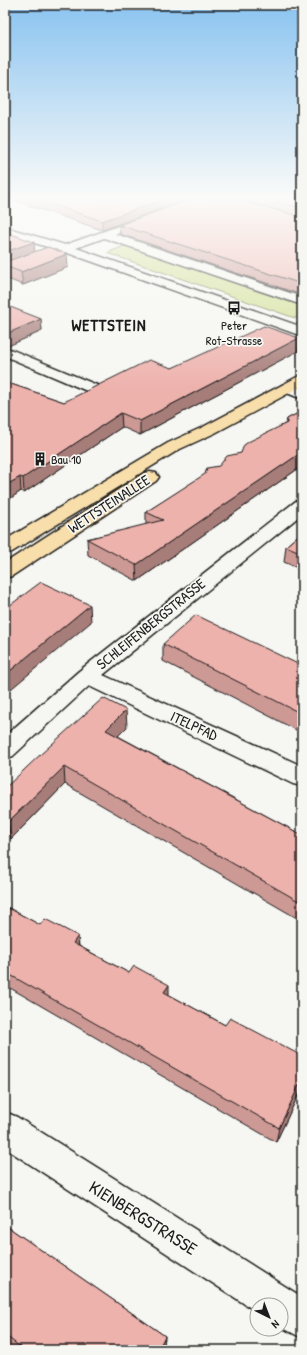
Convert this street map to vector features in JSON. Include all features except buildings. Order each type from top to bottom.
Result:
[{"type":"main road","name":"WETTSTEINALLEE","points":[[5,548],[174,446],[209,430],[302,380]]},
{"type":"main road","name":"WETTSTEINALLEE","points":[[5,572],[184,455],[209,430]]},
{"type":"street","points":[[5,270],[29,261]]},
{"type":"street","points":[[101,261],[302,332]]},
{"type":"street","points":[[184,261],[302,301]]},
{"type":"street","points":[[5,351],[99,390]]},
{"type":"street","points":[[287,388],[302,394]]},
{"type":"street","name":"SCHLEIFENBERGSTRASSE","points":[[5,750],[87,676],[302,505]]},
{"type":"street","name":"ITELPFAD","points":[[87,676],[302,777]]},
{"type":"street","name":"KIENBERGSTRASSE","points":[[5,1129],[268,1297]]},
{"type":"street","name":"KIENBERGSTRASSE","points":[[289,1310],[302,1319]]},
{"type":"green space","points":[[131,261],[180,261],[302,303],[302,317],[295,318]]},
{"type":"place","name":"Peter Rot-Strasse","points":[[234,308]]},
{"type":"place","name":"Bau 10","points":[[40,459]]},
{"type":"district","name":"WETTSTEIN","points":[[109,325]]}]
